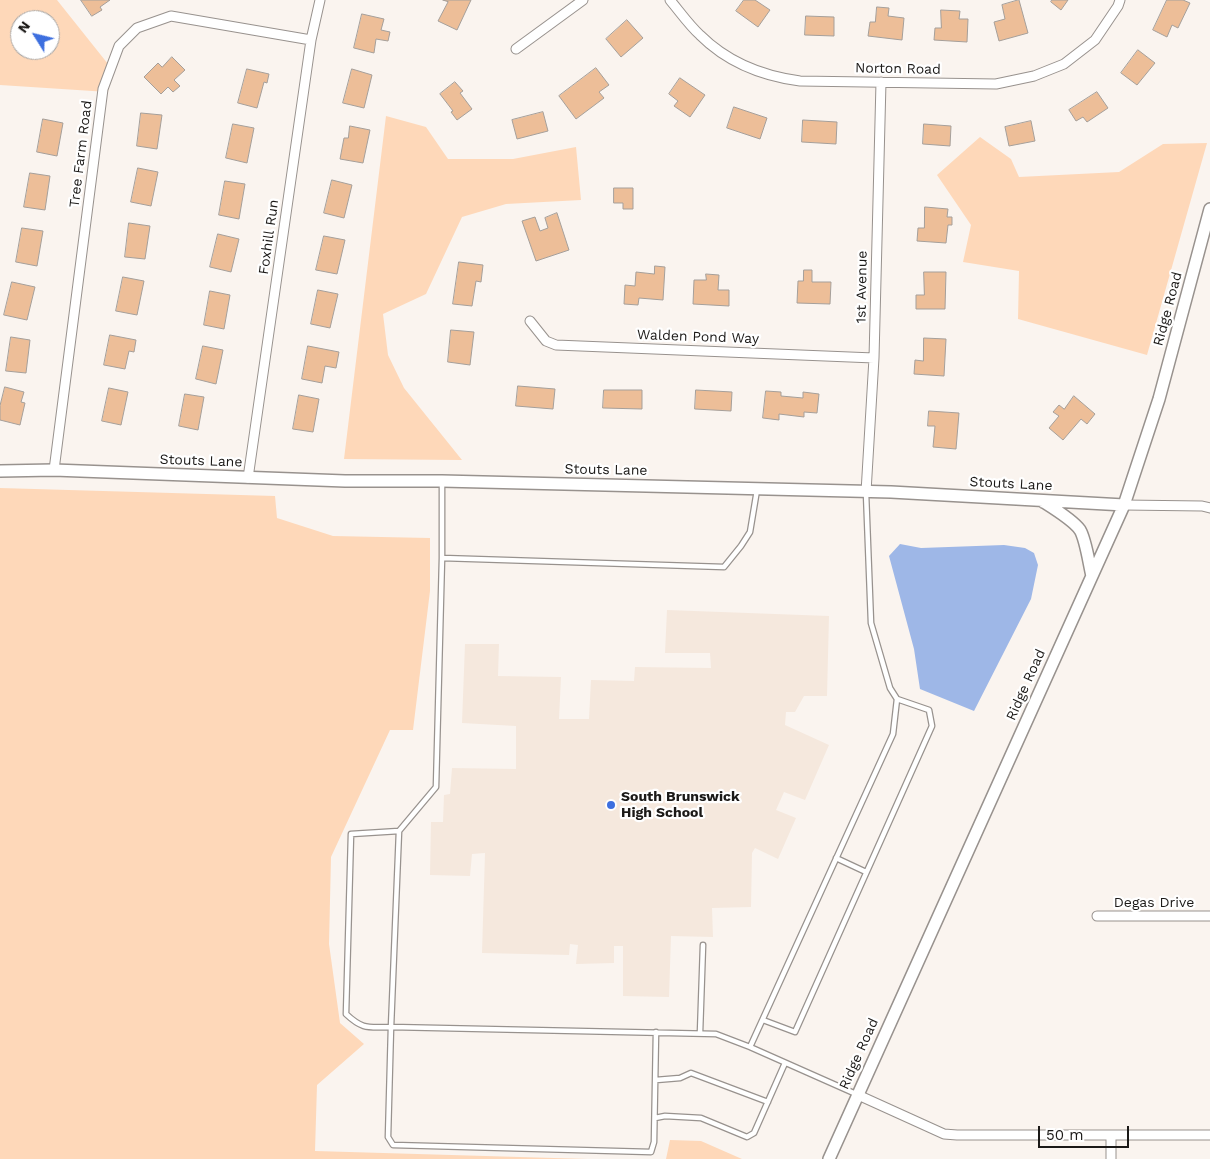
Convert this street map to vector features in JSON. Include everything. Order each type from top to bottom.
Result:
[{"type":"street","name":"Foxhill Run","points":[[248,478],[310,40],[320,0]]},
{"type":"street","points":[[516,49],[583,0]]},
{"type":"street","name":"Norton Road","points":[[670,0],[692,28],[724,56],[753,70],[776,77],[800,81],[996,84],[1034,76],[1064,64],[1095,40],[1120,0]]},
{"type":"street","name":"Tree Farm Road","points":[[54,470],[103,89],[119,46],[137,28],[171,16],[310,40]]},
{"type":"street","name":"1st Avenue","points":[[866,492],[874,358],[881,82]]},
{"type":"street","name":"Ridge Road","points":[[829,1159],[1124,505],[1160,398],[1210,209]]},
{"type":"street","name":"Walden Pond Way","points":[[530,321],[546,341],[556,345],[874,358]]},
{"type":"street","name":"Stouts Lane","points":[[0,471],[54,470],[345,481],[442,481],[866,492],[1124,505],[1202,506],[1210,508]]},
{"type":"street","points":[[1041,500],[1065,516],[1080,530],[1092,576]]},
{"type":"street","name":"Degas Drive","points":[[1097,916],[1210,916]]},
{"type":"street","points":[[858,1095],[944,1134],[1210,1135]]},
{"type":"street","points":[[1111,1135],[1111,1159]]},
{"type":"lane","points":[[442,481],[442,558],[436,787],[399,831],[388,1137],[394,1145],[651,1152],[654,1142],[656,1032]]},
{"type":"lane","points":[[442,558],[724,567],[750,532],[757,489]]},
{"type":"lane","points":[[750,1047],[893,734],[897,700],[890,688],[871,623],[866,492]]},
{"type":"lane","points":[[762,1020],[795,1032],[932,726],[929,710],[897,700]]},
{"type":"lane","points":[[399,831],[351,834],[346,1014],[356,1023],[366,1027],[716,1034],[858,1095]]},
{"type":"lane","points":[[836,858],[866,872]]},
{"type":"lane","points":[[700,1033],[702,945]]},
{"type":"lane","points":[[655,1118],[665,1116],[700,1118],[747,1137],[754,1133],[785,1063]]},
{"type":"lane","points":[[656,1080],[680,1078],[691,1073],[768,1102]]},
{"type":"shaded area","points":[[0,0],[57,0],[112,69],[108,92],[0,85]]},
{"type":"shaded area","points":[[386,116],[426,127],[448,159],[513,159],[576,147],[581,200],[506,204],[462,217],[426,294],[383,314],[388,355],[404,388],[462,460],[344,459]]},
{"type":"shaded area","points":[[980,137],[1011,159],[1019,177],[1119,172],[1163,144],[1207,143],[1147,355],[1018,319],[1019,271],[963,262],[971,225],[937,175]]},
{"type":"shaded area","points":[[0,488],[275,496],[277,518],[333,536],[430,538],[430,591],[413,730],[390,730],[331,857],[329,944],[340,1023],[364,1044],[317,1085],[315,1151],[588,1159],[0,1159]]},
{"type":"shaded area","name":"South Brunswick High School","points":[[667,610],[829,616],[827,696],[804,696],[795,712],[786,712],[785,725],[829,745],[805,800],[784,792],[776,810],[796,818],[778,859],[755,848],[752,853],[751,907],[712,908],[713,937],[671,936],[669,997],[623,996],[623,946],[614,946],[614,963],[576,964],[578,945],[570,944],[569,955],[482,953],[485,853],[472,854],[470,876],[430,875],[431,822],[443,822],[444,795],[450,794],[452,768],[516,769],[516,726],[462,723],[465,644],[499,644],[498,676],[561,677],[559,719],[589,719],[591,680],[634,681],[635,667],[711,668],[710,653],[665,653]]},
{"type":"shaded area","points":[[670,1140],[701,1141],[742,1159],[666,1159]]},
{"type":"water","points":[[900,544],[921,548],[1004,545],[1025,548],[1034,553],[1038,565],[1031,599],[974,711],[920,689],[914,649],[889,556]]},
{"type":"building","points":[[81,0],[110,0],[100,7],[102,10],[92,16]]},
{"type":"building","points":[[443,0],[471,0],[457,30],[438,21],[448,2]]},
{"type":"building","points":[[744,0],[755,0],[770,10],[758,27],[736,11]]},
{"type":"building","points":[[1019,0],[1028,33],[999,41],[994,22],[1005,19],[1002,5]]},
{"type":"building","points":[[1052,0],[1068,0],[1061,10],[1051,2]]},
{"type":"building","points":[[1167,0],[1183,0],[1190,3],[1178,28],[1172,25],[1167,37],[1153,30]]},
{"type":"building","points":[[877,7],[889,8],[888,16],[904,18],[902,40],[868,36],[870,22],[875,22]]},
{"type":"building","points":[[941,10],[960,11],[959,19],[968,19],[967,42],[934,40],[935,28],[941,28]]},
{"type":"building","points":[[362,14],[384,19],[381,30],[390,32],[388,41],[376,39],[374,53],[354,48]]},
{"type":"building","points":[[806,16],[834,17],[834,36],[805,35]]},
{"type":"building","points":[[627,20],[643,38],[621,57],[606,39]]},
{"type":"building","points":[[1138,50],[1155,63],[1137,85],[1121,73]]},
{"type":"building","points":[[172,57],[185,70],[174,80],[180,86],[173,92],[168,87],[161,94],[144,77],[158,63],[162,67]]},
{"type":"building","points":[[596,68],[609,85],[599,92],[604,98],[576,119],[559,96]]},
{"type":"building","points":[[247,69],[269,74],[267,83],[264,82],[257,108],[238,103]]},
{"type":"building","points":[[352,69],[372,75],[364,108],[343,103]]},
{"type":"building","points":[[680,78],[705,95],[690,117],[674,106],[678,101],[669,94]]},
{"type":"building","points":[[455,82],[463,91],[460,93],[472,109],[457,120],[451,112],[453,111],[440,94]]},
{"type":"building","points":[[1097,92],[1108,108],[1087,122],[1083,117],[1076,121],[1069,110]]},
{"type":"building","points":[[734,107],[767,118],[760,139],[727,128]]},
{"type":"building","points":[[543,112],[548,131],[517,139],[512,120]]},
{"type":"building","points":[[141,113],[162,115],[157,149],[137,146]]},
{"type":"building","points":[[43,119],[63,123],[57,156],[37,152]]},
{"type":"building","points":[[803,120],[837,122],[836,144],[802,142]]},
{"type":"building","points":[[1031,121],[1035,141],[1009,146],[1005,127]]},
{"type":"building","points":[[233,124],[254,128],[247,163],[226,158]]},
{"type":"building","points":[[924,124],[951,126],[950,146],[923,144]]},
{"type":"building","points":[[350,126],[370,130],[363,163],[340,159],[344,138],[348,138]]},
{"type":"building","points":[[138,168],[158,172],[151,206],[131,202]]},
{"type":"building","points":[[30,173],[50,176],[45,210],[24,207]]},
{"type":"building","points":[[332,180],[352,185],[344,218],[324,213]]},
{"type":"building","points":[[225,181],[245,184],[239,219],[219,215]]},
{"type":"building","points":[[614,188],[633,188],[633,209],[623,209],[623,203],[614,203]]},
{"type":"building","points":[[925,207],[948,209],[947,217],[952,217],[952,225],[948,225],[946,243],[917,241],[918,228],[924,228]]},
{"type":"building","points":[[557,213],[569,250],[536,261],[522,221],[535,217],[540,231],[548,228],[545,218]]},
{"type":"building","points":[[129,223],[150,226],[145,259],[125,257]]},
{"type":"building","points":[[22,228],[43,231],[37,266],[16,262]]},
{"type":"building","points":[[218,234],[239,239],[231,272],[210,267]]},
{"type":"building","points":[[324,236],[345,240],[337,274],[316,270]]},
{"type":"building","points":[[459,262],[483,265],[481,282],[476,281],[472,306],[453,304]]},
{"type":"building","points":[[655,266],[665,267],[663,300],[639,298],[638,305],[624,304],[625,285],[635,286],[636,272],[654,274]]},
{"type":"building","points":[[804,270],[812,270],[812,282],[831,282],[830,304],[797,303],[798,281],[803,281]]},
{"type":"building","points":[[924,272],[946,272],[945,309],[916,309],[916,295],[924,295]]},
{"type":"building","points":[[706,274],[719,275],[718,290],[729,290],[729,306],[693,304],[694,280],[706,280]]},
{"type":"building","points":[[123,277],[144,281],[137,315],[116,311]]},
{"type":"building","points":[[12,282],[35,287],[27,320],[4,315]]},
{"type":"building","points":[[318,290],[338,294],[330,328],[311,324]]},
{"type":"building","points":[[210,291],[230,295],[224,329],[204,325]]},
{"type":"building","points":[[451,330],[474,332],[470,365],[448,362]]},
{"type":"building","points":[[110,335],[136,340],[134,352],[129,351],[125,369],[104,365]]},
{"type":"building","points":[[11,337],[30,340],[26,373],[6,371]]},
{"type":"building","points":[[924,338],[946,339],[944,376],[914,374],[915,360],[923,361]]},
{"type":"building","points":[[203,346],[223,350],[216,384],[196,379]]},
{"type":"building","points":[[308,346],[339,352],[336,368],[325,366],[322,383],[302,379]]},
{"type":"building","points":[[518,386],[555,389],[553,409],[516,406]]},
{"type":"building","points":[[5,387],[24,392],[21,402],[25,403],[20,425],[0,420],[0,406]]},
{"type":"building","points":[[109,388],[128,392],[121,425],[102,421]]},
{"type":"building","points":[[604,390],[642,390],[642,409],[603,408]]},
{"type":"building","points":[[696,390],[732,392],[731,411],[695,409]]},
{"type":"building","points":[[766,391],[781,392],[781,396],[803,398],[803,392],[819,394],[817,413],[804,412],[804,417],[779,414],[779,420],[763,418]]},
{"type":"building","points":[[185,394],[204,397],[198,430],[179,426]]},
{"type":"building","points":[[299,395],[319,399],[313,432],[293,429]]},
{"type":"building","points":[[1074,396],[1095,414],[1087,424],[1081,419],[1063,440],[1049,428],[1059,416],[1053,412],[1059,405],[1064,409]]},
{"type":"building","points":[[929,411],[959,413],[956,449],[933,447],[935,426],[928,426]]},
{"type":"place","name":"South Brunswick High School","points":[[611,805]]}]
